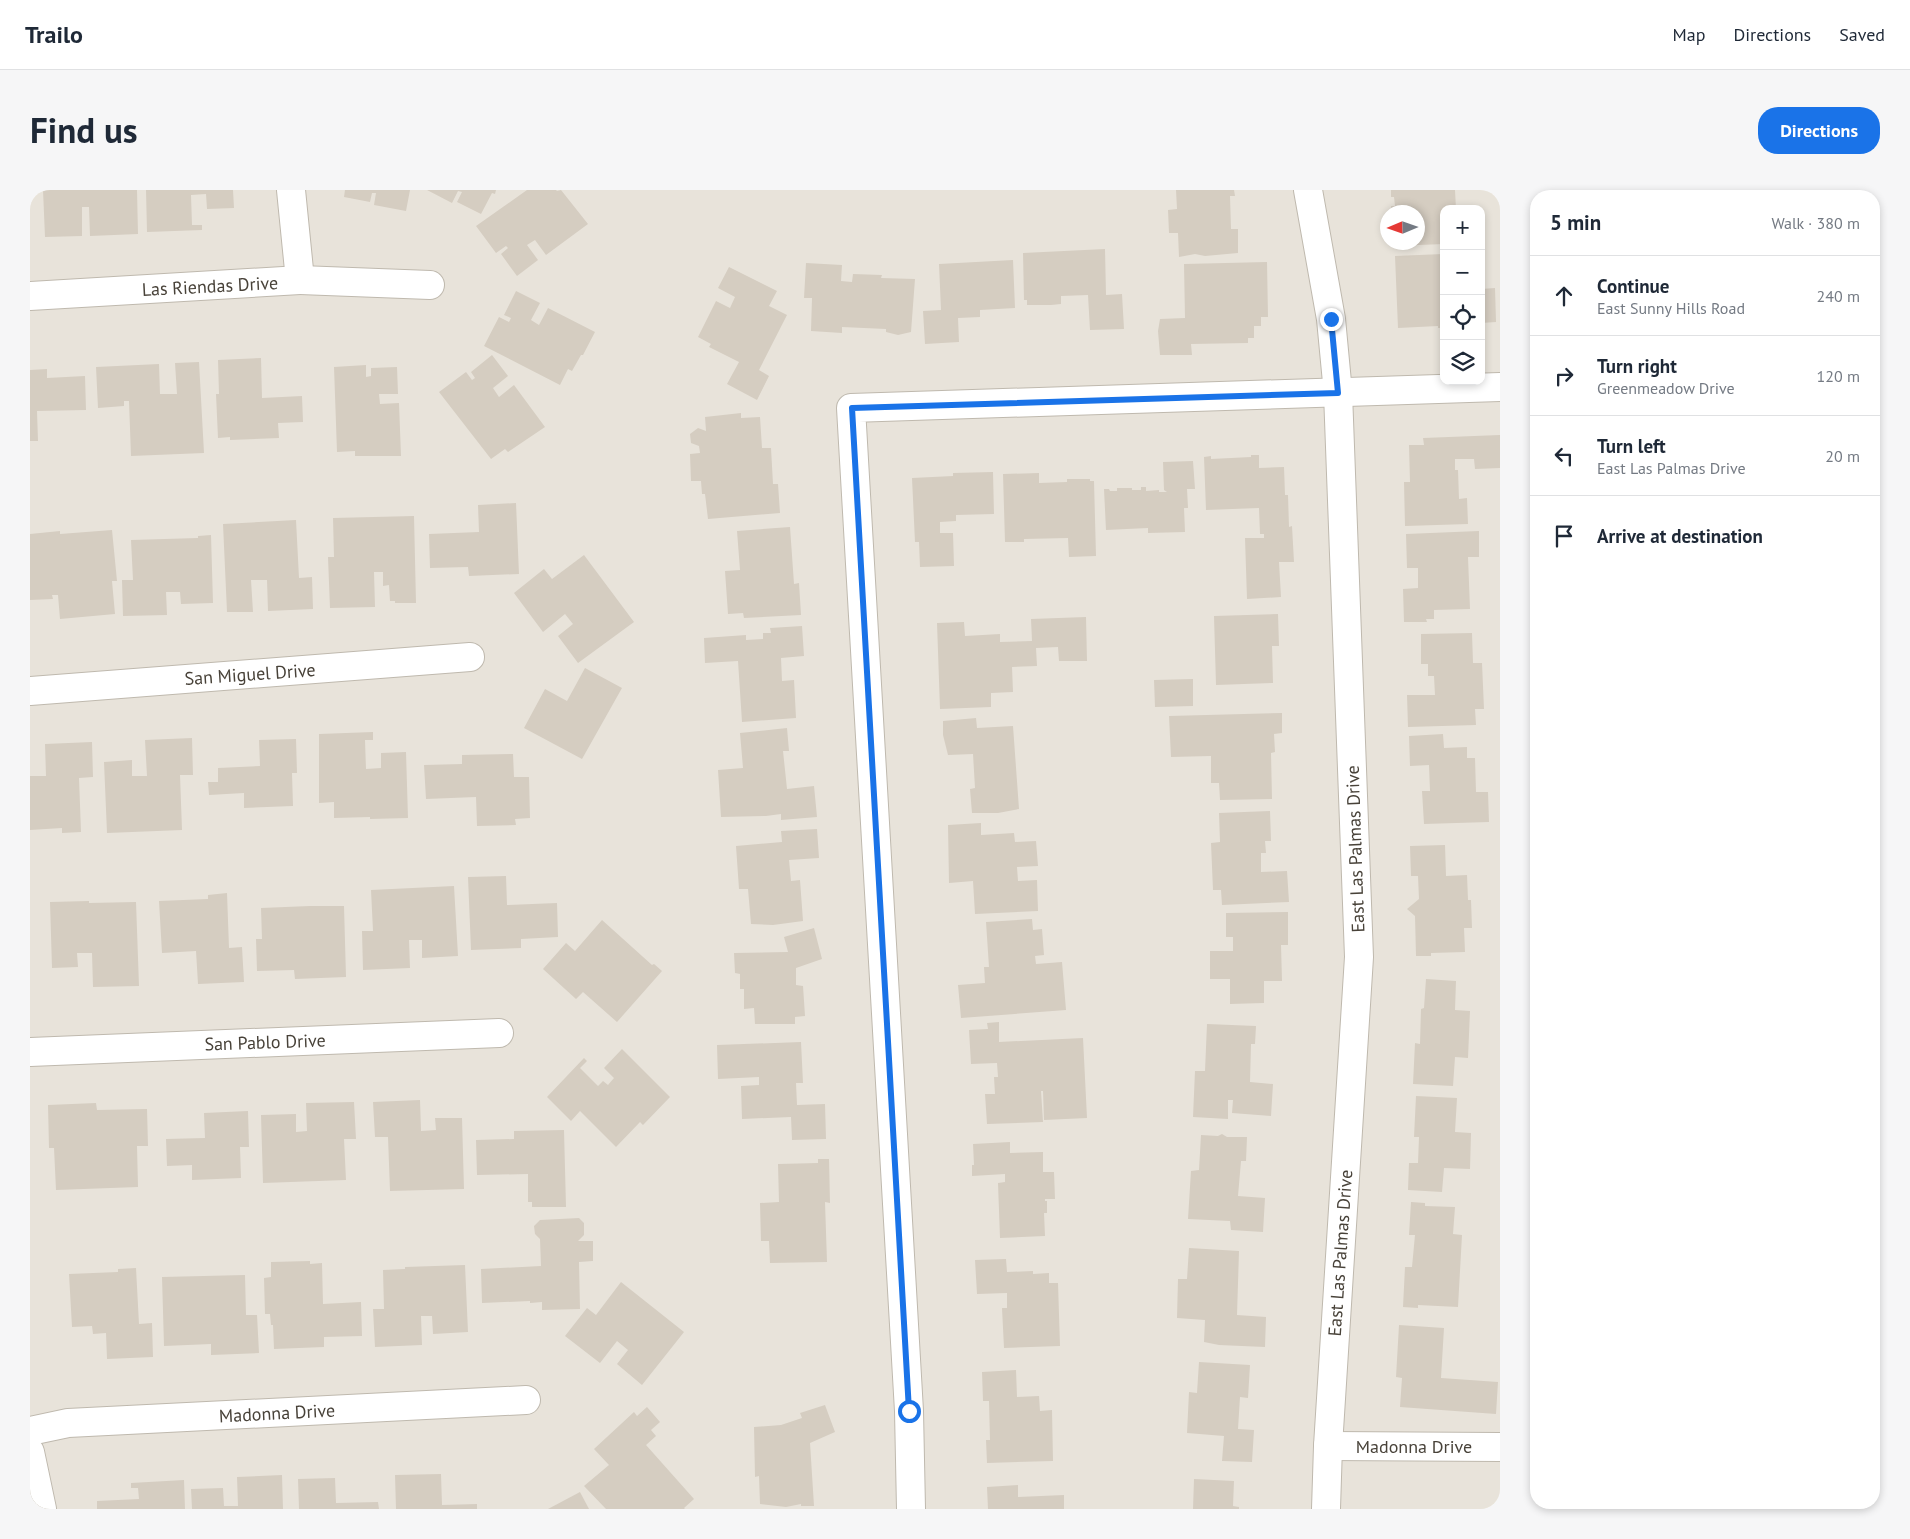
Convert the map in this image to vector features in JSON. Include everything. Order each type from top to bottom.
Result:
[{"type":"street","name":"Las Riendas Drive","points":[[30,296],[300,280],[291,190]]},
{"type":"street","name":"East Las Palmas Drive","points":[[1308,190],[1331,319],[1338,393],[1359,957],[1328,1446],[1326,1509]]},
{"type":"street","points":[[300,280],[430,285]]},
{"type":"street","points":[[911,1509],[908,1401],[852,408],[1500,387]]},
{"type":"street","name":"San Miguel Drive","points":[[30,691],[470,657]]},
{"type":"street","name":"San Pablo Drive","points":[[30,1052],[499,1033]]},
{"type":"street","name":"Madonna Drive","points":[[30,1431],[68,1423],[526,1400]]},
{"type":"street","name":"Madonna Drive","points":[[1328,1446],[1500,1447]]},
{"type":"street","points":[[30,1452],[42,1509]]},
{"type":"shaded area","points":[[30,190],[1500,190],[1500,1509],[30,1509]]},
{"type":"building","points":[[43,190],[137,190],[138,234],[90,236],[89,207],[82,207],[82,236],[45,237]]},
{"type":"building","points":[[146,190],[233,190],[234,208],[207,209],[206,194],[191,195],[192,225],[202,225],[202,230],[147,232]]},
{"type":"building","points":[[345,190],[410,190],[406,211],[374,205],[376,193],[372,193],[370,202],[344,197]]},
{"type":"building","points":[[427,190],[496,190],[495,194],[492,193],[481,214],[457,202],[462,192],[458,191],[452,203]]},
{"type":"building","points":[[527,190],[561,190],[588,224],[546,255],[535,240],[527,245],[538,260],[517,276],[501,254],[508,248],[506,246],[496,253],[476,226]]},
{"type":"building","points":[[1176,190],[1234,190],[1235,196],[1230,196],[1231,229],[1238,229],[1238,253],[1205,256],[1195,254],[1179,257],[1178,233],[1169,233],[1168,210],[1177,209]]},
{"type":"building","points":[[1391,190],[1455,190],[1456,205],[1440,205],[1440,244],[1425,245],[1425,205],[1395,205],[1394,197],[1391,197]]},
{"type":"building","points":[[1105,249],[1106,295],[1122,294],[1124,329],[1090,330],[1088,295],[1061,296],[1061,304],[1027,305],[1027,300],[1024,300],[1023,253]]},
{"type":"building","points":[[1440,254],[1440,328],[1438,326],[1398,328],[1395,256]]},
{"type":"building","points":[[1013,260],[1015,308],[980,310],[980,317],[958,318],[959,342],[925,344],[923,311],[941,310],[939,264]]},
{"type":"building","points":[[1267,262],[1268,317],[1261,317],[1261,326],[1254,326],[1254,338],[1248,338],[1248,343],[1191,344],[1192,355],[1160,355],[1158,331],[1160,319],[1185,318],[1184,264]]},
{"type":"building","points":[[806,263],[842,265],[841,281],[852,282],[853,274],[882,275],[881,278],[915,279],[911,332],[898,335],[886,332],[886,329],[842,327],[842,333],[811,331],[812,298],[804,298]]},
{"type":"building","points":[[729,267],[777,291],[769,306],[787,315],[759,370],[769,376],[757,400],[727,384],[739,362],[709,347],[711,344],[698,337],[716,301],[730,308],[735,297],[718,288]]},
{"type":"building","points":[[1495,288],[1496,322],[1485,323],[1485,289]]},
{"type":"building","points":[[516,291],[540,303],[531,320],[539,325],[548,308],[595,332],[583,355],[581,355],[572,371],[568,369],[560,385],[484,346],[499,317],[509,322],[511,318],[504,315]]},
{"type":"building","points":[[492,355],[508,376],[493,388],[499,397],[514,385],[545,427],[508,452],[505,449],[491,459],[439,392],[466,372],[472,380],[475,378],[471,372]]},
{"type":"building","points":[[261,358],[262,398],[302,396],[303,422],[278,423],[279,438],[230,440],[230,437],[218,438],[216,394],[219,394],[218,360]]},
{"type":"building","points":[[199,362],[204,453],[131,456],[129,401],[124,401],[124,406],[98,408],[96,367],[159,364],[160,394],[177,394],[175,363]]},
{"type":"building","points":[[366,365],[366,377],[371,376],[371,368],[397,367],[398,394],[379,394],[380,404],[399,403],[401,456],[355,456],[355,451],[337,452],[334,367]]},
{"type":"building","points":[[47,369],[47,378],[85,376],[86,410],[37,411],[38,441],[30,441],[30,370]]},
{"type":"building","points":[[741,413],[741,418],[760,417],[762,448],[771,448],[773,484],[778,484],[780,513],[708,519],[705,494],[702,494],[701,481],[691,481],[690,454],[700,453],[699,446],[691,443],[690,434],[698,428],[706,431],[705,417]]},
{"type":"building","points":[[1500,435],[1500,468],[1475,469],[1474,459],[1455,459],[1455,470],[1458,470],[1459,499],[1467,498],[1468,524],[1405,526],[1404,482],[1410,482],[1409,445],[1424,445],[1423,438]]},
{"type":"building","points":[[1251,455],[1259,455],[1259,468],[1284,467],[1285,495],[1288,495],[1289,527],[1292,526],[1294,562],[1279,562],[1281,597],[1247,599],[1245,538],[1264,538],[1264,534],[1260,534],[1259,508],[1206,510],[1204,457],[1211,456],[1211,459],[1251,457]]},
{"type":"building","points":[[1193,461],[1195,489],[1187,489],[1188,508],[1184,508],[1185,532],[1148,533],[1148,528],[1106,530],[1104,489],[1109,489],[1110,491],[1117,491],[1117,488],[1141,490],[1141,487],[1146,487],[1146,491],[1159,490],[1159,492],[1167,492],[1164,490],[1163,462]]},
{"type":"building","points":[[993,472],[994,514],[956,515],[956,521],[940,522],[940,533],[953,533],[954,566],[920,567],[919,542],[915,542],[912,478],[953,476],[953,473]]},
{"type":"building","points":[[1039,473],[1039,483],[1067,482],[1067,479],[1090,479],[1090,481],[1094,481],[1096,556],[1069,557],[1068,538],[1024,539],[1024,542],[1005,542],[1003,474]]},
{"type":"building","points":[[516,503],[519,574],[469,576],[468,567],[430,568],[429,534],[479,532],[478,505]]},
{"type":"building","points":[[414,516],[416,603],[395,603],[395,601],[390,601],[389,585],[383,586],[383,572],[374,572],[375,607],[330,608],[328,557],[334,557],[333,518]]},
{"type":"building","points":[[296,520],[299,578],[312,577],[313,609],[268,611],[267,580],[251,580],[253,612],[227,612],[223,524]]},
{"type":"building","points":[[790,527],[794,584],[799,583],[801,615],[744,618],[743,613],[728,614],[725,571],[740,570],[737,531]]},
{"type":"building","points":[[112,530],[117,581],[112,581],[115,614],[60,619],[58,595],[52,595],[53,599],[30,600],[30,534],[60,531],[60,534]]},
{"type":"building","points":[[1479,531],[1479,557],[1468,557],[1470,609],[1434,610],[1434,619],[1426,619],[1427,622],[1404,622],[1403,589],[1418,588],[1418,568],[1407,568],[1406,534]]},
{"type":"building","points":[[211,535],[213,603],[181,604],[180,592],[166,592],[167,615],[123,616],[122,580],[133,580],[131,540],[198,538],[198,536]]},
{"type":"building","points":[[584,555],[634,622],[578,663],[558,636],[573,624],[565,614],[543,632],[514,593],[544,569],[552,579]]},
{"type":"building","points":[[1278,614],[1279,646],[1272,646],[1273,683],[1216,685],[1214,616]]},
{"type":"building","points":[[1086,617],[1087,661],[1059,661],[1058,647],[1036,648],[1037,666],[1012,667],[1013,692],[991,693],[991,707],[940,709],[937,623],[964,622],[965,636],[1000,634],[1000,642],[1032,641],[1031,619]]},
{"type":"building","points":[[802,626],[804,656],[781,658],[782,681],[794,680],[796,718],[742,722],[738,661],[705,663],[704,638],[746,635],[746,640],[763,639],[763,633],[771,633],[770,628]]},
{"type":"building","points":[[1472,633],[1473,663],[1482,663],[1484,709],[1475,709],[1476,725],[1408,727],[1407,695],[1435,695],[1434,676],[1428,676],[1428,664],[1421,664],[1421,634]]},
{"type":"building","points":[[585,668],[622,688],[582,759],[524,728],[545,689],[567,701]]},
{"type":"building","points":[[1193,679],[1193,706],[1155,707],[1154,680]]},
{"type":"building","points":[[1282,713],[1282,733],[1274,734],[1275,752],[1271,753],[1272,799],[1220,800],[1219,783],[1211,783],[1211,756],[1171,757],[1169,716]]},
{"type":"building","points":[[976,718],[977,728],[1013,726],[1019,809],[998,813],[972,813],[970,789],[975,788],[973,754],[948,755],[943,735],[943,721]]},
{"type":"building","points":[[787,728],[789,751],[783,751],[787,789],[814,786],[817,817],[781,820],[781,814],[721,817],[718,770],[743,768],[740,733]]},
{"type":"building","points":[[373,732],[373,740],[365,740],[366,769],[381,768],[381,753],[406,752],[408,818],[334,818],[334,802],[319,803],[319,734]]},
{"type":"building","points":[[1443,734],[1444,748],[1467,747],[1467,758],[1475,758],[1476,792],[1488,792],[1489,822],[1424,824],[1422,791],[1430,791],[1429,765],[1410,766],[1409,736]]},
{"type":"building","points":[[192,738],[193,775],[180,775],[182,830],[107,833],[104,762],[132,760],[132,776],[147,776],[145,740]]},
{"type":"building","points":[[296,739],[297,773],[292,773],[293,806],[244,808],[244,793],[209,795],[208,782],[218,782],[218,768],[260,766],[259,740]]},
{"type":"building","points":[[92,742],[93,777],[79,778],[81,832],[62,833],[62,828],[30,830],[30,776],[46,776],[45,744]]},
{"type":"building","points":[[513,754],[514,777],[529,777],[530,818],[515,819],[516,825],[477,826],[476,797],[426,799],[424,765],[462,764],[462,755]]},
{"type":"building","points":[[1270,811],[1271,841],[1265,841],[1266,853],[1261,853],[1261,872],[1287,871],[1289,902],[1222,905],[1221,890],[1213,890],[1211,843],[1220,842],[1219,813]]},
{"type":"building","points":[[981,823],[981,835],[1014,833],[1015,842],[1036,841],[1038,866],[1017,867],[1018,881],[1037,880],[1038,911],[975,914],[973,881],[949,883],[948,825]]},
{"type":"building","points":[[817,829],[819,858],[789,860],[791,881],[800,880],[803,921],[773,925],[751,924],[748,889],[739,889],[736,846],[782,842],[781,831]]},
{"type":"building","points":[[1445,845],[1446,876],[1467,875],[1468,900],[1471,900],[1472,928],[1464,928],[1465,952],[1431,953],[1431,956],[1416,956],[1415,916],[1407,909],[1419,899],[1418,876],[1411,876],[1410,846]]},
{"type":"building","points":[[506,876],[507,905],[557,903],[558,937],[521,939],[521,948],[471,950],[468,877]]},
{"type":"building","points":[[454,886],[458,956],[422,958],[422,940],[409,940],[410,968],[363,970],[362,931],[373,931],[371,890]]},
{"type":"building","points":[[227,893],[229,948],[242,947],[244,982],[198,984],[196,951],[162,953],[159,901],[208,899],[208,895]]},
{"type":"building","points":[[89,901],[89,903],[136,902],[139,986],[93,987],[92,953],[77,953],[78,967],[52,968],[50,902]]},
{"type":"building","points":[[344,906],[346,977],[295,979],[294,970],[257,971],[256,939],[262,939],[261,908]]},
{"type":"building","points":[[1288,912],[1288,945],[1281,945],[1282,981],[1264,981],[1264,1003],[1230,1004],[1230,979],[1210,979],[1210,951],[1233,951],[1233,937],[1226,937],[1226,913]]},
{"type":"building","points":[[1032,919],[1033,930],[1042,929],[1044,955],[1035,956],[1036,964],[1062,962],[1066,1010],[961,1018],[958,985],[985,983],[984,967],[989,967],[986,922]]},
{"type":"building","points":[[602,920],[652,965],[654,964],[662,971],[617,1022],[583,992],[576,999],[543,969],[566,943],[575,951]]},
{"type":"building","points":[[814,928],[822,959],[796,968],[796,985],[803,986],[805,1016],[795,1017],[795,1024],[755,1024],[754,1008],[744,1009],[744,989],[740,989],[740,974],[735,973],[734,953],[788,952],[784,937]]},
{"type":"building","points":[[1426,979],[1456,981],[1455,1010],[1470,1011],[1468,1058],[1455,1057],[1453,1086],[1413,1084],[1415,1043],[1420,1044],[1421,1009],[1424,1008]]},
{"type":"building","points":[[999,1022],[999,1042],[1083,1038],[1087,1118],[1044,1120],[1043,1091],[1041,1091],[1043,1122],[987,1124],[985,1094],[995,1094],[994,1077],[998,1077],[997,1063],[971,1064],[969,1030],[988,1029],[987,1023]]},
{"type":"building","points":[[1207,1024],[1256,1026],[1255,1044],[1251,1044],[1250,1082],[1273,1084],[1271,1116],[1232,1113],[1233,1100],[1228,1100],[1228,1119],[1193,1117],[1195,1071],[1205,1071]]},
{"type":"building","points":[[801,1042],[803,1083],[796,1083],[797,1105],[825,1104],[826,1139],[792,1140],[791,1117],[742,1119],[741,1086],[759,1085],[759,1077],[718,1079],[717,1045]]},
{"type":"building","points":[[622,1049],[670,1097],[643,1125],[640,1122],[616,1147],[580,1111],[571,1121],[547,1097],[584,1058],[587,1061],[580,1068],[598,1086],[603,1081],[608,1085],[614,1078],[604,1068]]},
{"type":"building","points":[[1416,1096],[1457,1098],[1455,1132],[1471,1133],[1470,1169],[1444,1168],[1442,1192],[1408,1190],[1409,1163],[1418,1163],[1419,1137],[1414,1137]]},
{"type":"building","points":[[420,1100],[421,1131],[436,1130],[435,1118],[462,1118],[464,1189],[390,1191],[388,1137],[375,1137],[373,1102]]},
{"type":"building","points":[[354,1102],[356,1139],[344,1139],[346,1180],[263,1183],[261,1115],[296,1114],[296,1132],[307,1131],[306,1103]]},
{"type":"building","points":[[96,1103],[97,1110],[147,1109],[148,1146],[137,1146],[138,1187],[56,1190],[54,1148],[49,1148],[48,1105]]},
{"type":"building","points":[[248,1111],[249,1147],[240,1147],[241,1178],[192,1180],[192,1165],[167,1166],[166,1139],[205,1138],[204,1113]]},
{"type":"building","points":[[564,1130],[566,1207],[532,1207],[532,1202],[528,1202],[528,1174],[477,1175],[476,1140],[514,1139],[514,1131]]},
{"type":"building","points":[[1222,1134],[1227,1137],[1247,1137],[1246,1161],[1241,1161],[1238,1196],[1265,1198],[1263,1232],[1231,1230],[1230,1221],[1188,1219],[1191,1171],[1199,1170],[1201,1135],[1218,1136]]},
{"type":"building","points":[[1010,1142],[1010,1153],[1043,1152],[1043,1172],[1054,1172],[1055,1199],[1045,1199],[1047,1201],[1047,1213],[1044,1213],[1045,1236],[1000,1238],[998,1183],[1005,1182],[1005,1174],[972,1176],[972,1165],[974,1165],[973,1144]]},
{"type":"building","points":[[818,1159],[829,1159],[830,1203],[825,1202],[827,1262],[770,1263],[769,1241],[761,1241],[760,1203],[779,1202],[778,1164],[818,1163]]},
{"type":"building","points":[[1411,1202],[1425,1203],[1425,1206],[1455,1207],[1453,1234],[1462,1235],[1458,1307],[1418,1305],[1418,1308],[1403,1307],[1405,1267],[1412,1267],[1415,1235],[1409,1235]]},
{"type":"building","points":[[579,1218],[584,1223],[584,1235],[578,1241],[593,1241],[593,1261],[579,1262],[580,1309],[542,1310],[542,1302],[530,1303],[530,1301],[482,1303],[481,1269],[541,1266],[540,1239],[535,1234],[534,1226],[540,1220]]},
{"type":"building","points":[[1189,1248],[1239,1251],[1237,1315],[1266,1317],[1265,1347],[1219,1345],[1204,1342],[1205,1320],[1177,1318],[1178,1279],[1187,1279]]},
{"type":"building","points":[[1006,1259],[1007,1272],[1033,1271],[1033,1274],[1049,1273],[1049,1283],[1058,1283],[1060,1346],[1004,1348],[1002,1308],[1007,1308],[1007,1293],[977,1294],[975,1260]]},
{"type":"building","points":[[310,1261],[310,1264],[322,1263],[323,1304],[361,1302],[362,1336],[324,1337],[324,1347],[274,1349],[273,1325],[271,1325],[270,1314],[265,1314],[264,1278],[271,1277],[271,1262]]},
{"type":"building","points":[[465,1265],[468,1332],[433,1334],[432,1316],[421,1316],[422,1345],[375,1347],[373,1309],[384,1309],[383,1270],[405,1269],[405,1267]]},
{"type":"building","points":[[136,1268],[139,1324],[152,1323],[153,1357],[107,1359],[106,1333],[93,1334],[92,1326],[72,1327],[69,1274],[118,1272],[118,1269]]},
{"type":"building","points":[[245,1275],[246,1315],[257,1315],[259,1353],[211,1355],[211,1344],[164,1346],[162,1277]]},
{"type":"building","points":[[621,1282],[684,1332],[642,1385],[617,1364],[628,1350],[617,1341],[600,1363],[565,1336],[587,1308],[596,1315]]},
{"type":"building","points":[[1399,1325],[1444,1328],[1441,1378],[1498,1382],[1496,1414],[1400,1407],[1402,1378],[1396,1377]]},
{"type":"building","points":[[1199,1362],[1250,1365],[1248,1398],[1240,1397],[1238,1429],[1254,1430],[1252,1462],[1222,1461],[1224,1436],[1187,1433],[1189,1392],[1197,1393]]},
{"type":"building","points":[[1016,1370],[1017,1397],[1039,1396],[1040,1411],[1052,1410],[1053,1461],[987,1463],[986,1440],[990,1440],[989,1401],[983,1401],[982,1372]]},
{"type":"building","points":[[825,1405],[835,1432],[810,1443],[814,1506],[801,1506],[801,1504],[786,1507],[760,1504],[759,1476],[755,1477],[754,1427],[781,1425],[802,1418],[800,1413]]},
{"type":"building","points":[[647,1407],[660,1422],[651,1430],[656,1436],[646,1445],[694,1499],[685,1509],[606,1509],[584,1486],[609,1465],[594,1449],[634,1412],[637,1416]]},
{"type":"building","points":[[441,1474],[442,1505],[477,1504],[477,1509],[396,1509],[395,1475]]},
{"type":"building","points":[[282,1475],[283,1509],[192,1509],[191,1489],[223,1488],[224,1506],[238,1506],[237,1477]]},
{"type":"building","points":[[335,1478],[336,1503],[378,1502],[379,1509],[299,1509],[298,1479]]},
{"type":"building","points":[[1194,1479],[1234,1481],[1233,1506],[1239,1507],[1239,1509],[1193,1509]]},
{"type":"building","points":[[184,1480],[185,1509],[97,1509],[97,1501],[139,1499],[138,1488],[131,1488],[131,1483]]},
{"type":"building","points":[[1018,1485],[1018,1497],[1064,1495],[1064,1509],[988,1509],[987,1487]]},
{"type":"building","points":[[580,1492],[589,1509],[548,1509]]},
{"type":"route","points":[[909,1411],[852,408],[1338,393],[1331,319]]}]
